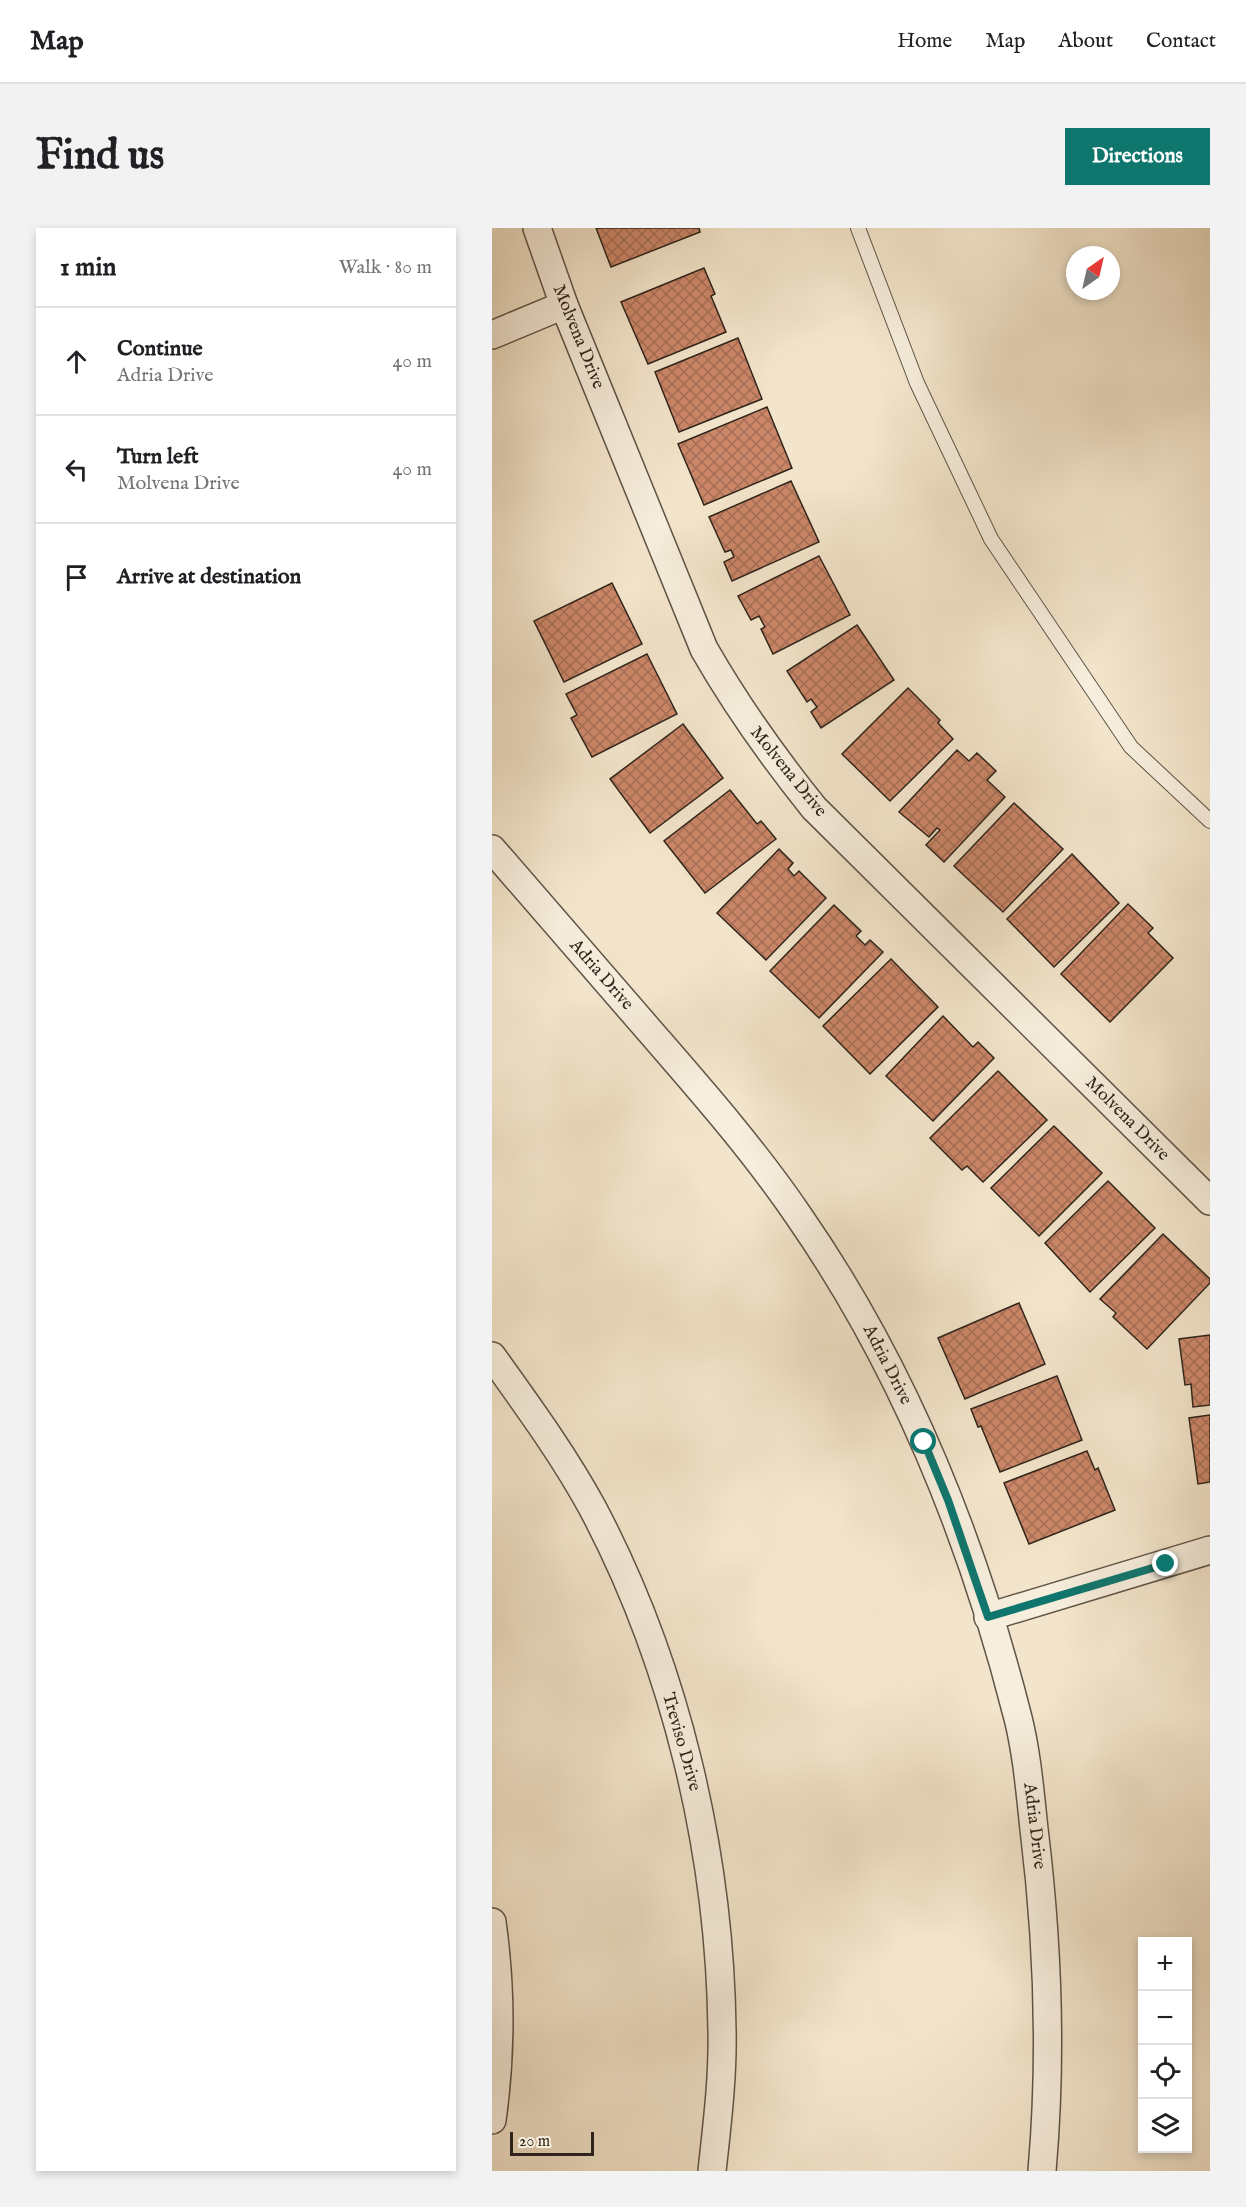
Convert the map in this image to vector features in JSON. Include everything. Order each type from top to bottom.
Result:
[{"type":"street","name":"Molvena Drive","points":[[537,228],[564,305],[704,649],[735,702],[772,756],[814,807],[1210,1201]]},
{"type":"street","points":[[492,335],[564,305]]},
{"type":"street","name":"Adria Drive","points":[[492,849],[755,1157],[832,1267],[873,1336],[916,1423],[948,1500],[988,1617],[1018,1721],[1040,1876],[1049,2041],[1042,2171]]},
{"type":"street","name":"Treviso Drive","points":[[492,1356],[545,1429],[592,1508],[653,1649],[679,1730],[699,1807],[711,1877],[719,1956],[722,2032],[719,2108],[712,2171]]},
{"type":"street","points":[[988,1617],[1210,1550]]},
{"type":"street","points":[[492,1922],[498,2010],[492,2120]]},
{"type":"lane","points":[[858,228],[917,383],[991,540],[1131,747],[1210,821]]},
{"type":"building","points":[[596,228],[699,228],[700,232],[611,267]]},
{"type":"building","points":[[704,268],[715,294],[711,296],[726,332],[648,364],[621,302]]},
{"type":"building","points":[[738,338],[762,399],[679,432],[655,372]]},
{"type":"building","points":[[767,407],[792,468],[704,505],[678,444]]},
{"type":"building","points":[[791,481],[819,542],[732,581],[724,562],[734,557],[731,550],[725,552],[709,517]]},
{"type":"building","points":[[819,556],[850,615],[773,654],[761,629],[765,627],[759,616],[751,620],[738,596]]},
{"type":"building","points":[[612,583],[642,644],[564,682],[534,621]]},
{"type":"building","points":[[857,625],[894,680],[821,728],[811,712],[817,707],[811,699],[807,702],[787,671]]},
{"type":"building","points":[[647,654],[677,714],[592,757],[571,718],[577,715],[566,694]]},
{"type":"building","points":[[908,688],[940,720],[938,723],[953,739],[890,801],[842,754]]},
{"type":"building","points":[[683,724],[723,778],[650,833],[610,779]]},
{"type":"building","points":[[957,750],[969,761],[977,753],[996,771],[987,780],[1005,797],[944,862],[926,845],[940,830],[937,828],[929,837],[899,812]]},
{"type":"building","points":[[730,790],[757,824],[761,821],[776,839],[705,893],[664,841]]},
{"type":"building","points":[[1014,803],[1063,849],[1003,912],[954,866]]},
{"type":"building","points":[[779,849],[793,863],[788,869],[794,876],[799,871],[826,898],[766,960],[717,913]]},
{"type":"building","points":[[1072,854],[1119,903],[1054,967],[1007,919]]},
{"type":"building","points":[[1128,904],[1153,928],[1148,933],[1173,958],[1110,1022],[1061,974]]},
{"type":"building","points":[[834,905],[861,931],[856,936],[865,945],[870,940],[883,952],[819,1018],[770,971]]},
{"type":"building","points":[[891,959],[938,1007],[870,1074],[823,1026]]},
{"type":"building","points":[[943,1016],[973,1047],[978,1042],[994,1058],[933,1121],[886,1076]]},
{"type":"building","points":[[998,1071],[1047,1120],[983,1182],[967,1166],[962,1170],[930,1138]]},
{"type":"building","points":[[1054,1126],[1102,1173],[1039,1236],[991,1188]]},
{"type":"building","points":[[1108,1181],[1155,1228],[1090,1292],[1045,1243]]},
{"type":"building","points":[[1163,1234],[1210,1279],[1210,1283],[1147,1349],[1113,1317],[1116,1313],[1100,1299]]},
{"type":"building","points":[[1019,1303],[1045,1364],[965,1399],[938,1338]]},
{"type":"building","points":[[1210,1335],[1210,1405],[1193,1407],[1191,1384],[1185,1385],[1179,1339]]},
{"type":"building","points":[[1057,1376],[1082,1440],[1000,1472],[981,1426],[978,1427],[971,1409]]},
{"type":"building","points":[[1210,1415],[1210,1482],[1198,1484],[1189,1418]]},
{"type":"building","points":[[1087,1451],[1095,1470],[1098,1468],[1115,1510],[1029,1544],[1004,1483]]},
{"type":"route","points":[[924,1442],[948,1500],[988,1617],[1166,1564]]}]
